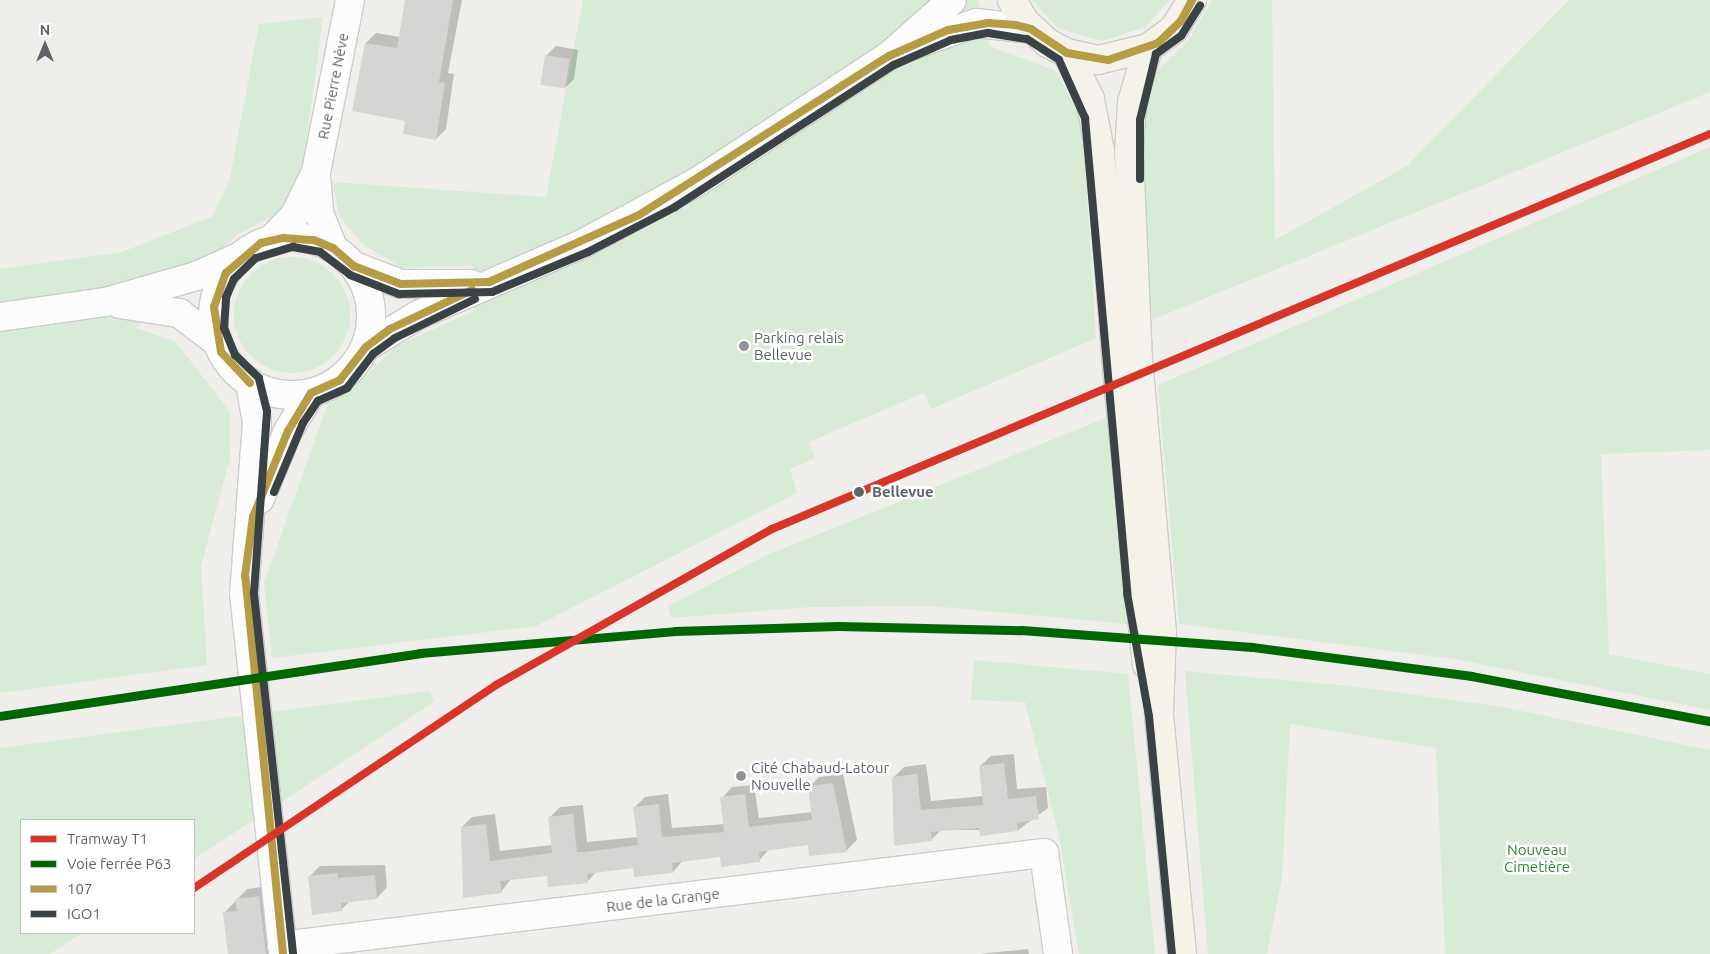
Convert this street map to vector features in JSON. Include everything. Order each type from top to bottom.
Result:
[{"type":"main road","points":[[1012,0],[1031,29],[1067,53],[1108,60],[1148,48],[1174,29],[1192,0]]},
{"type":"main road","points":[[1148,48],[1132,102],[1129,154],[1138,358],[1162,632],[1159,715]]},
{"type":"main road","points":[[1067,53],[1090,99],[1100,152],[1137,592],[1159,715],[1182,954]]},
{"type":"street","name":"Rue Pierre Nève","points":[[272,239],[300,207],[316,172],[350,0]]},
{"type":"street","points":[[241,256],[226,273],[216,295],[213,318],[217,342],[227,361],[250,383],[280,394],[311,393],[340,380],[366,347],[390,329],[489,282],[549,260],[662,202],[889,56],[952,0]]},
{"type":"street","points":[[889,56],[948,30],[976,23],[1031,29]]},
{"type":"street","name":"Rue Pierre Nève","points":[[316,172],[319,213],[333,248]]},
{"type":"street","points":[[0,317],[106,302],[180,281],[241,256],[272,239],[304,238],[333,248],[354,266],[414,286],[489,282]]},
{"type":"street","points":[[354,266],[371,305],[366,347]]},
{"type":"street","points":[[106,302],[179,314],[217,342]]},
{"type":"street","points":[[250,383],[257,422],[253,517],[244,593],[283,950]]},
{"type":"street","points":[[253,517],[288,431],[311,393]]},
{"type":"street","name":"Rue de la Grange","points":[[283,950],[1044,853],[1058,954]]},
{"type":"green space","points":[[583,0],[978,0],[989,46],[1054,70],[1082,115],[1096,338],[931,409],[924,393],[809,442],[815,458],[790,469],[797,493],[536,626],[272,658],[264,583],[327,406],[356,386],[396,346],[474,311],[473,265],[402,268],[362,244],[340,217],[332,182],[546,197]]},
{"type":"green space","points":[[1032,0],[1170,0],[1145,27],[1102,41],[1059,29]]},
{"type":"green space","points":[[1212,0],[1272,0],[1275,240],[1407,166],[1569,0],[1710,0],[1710,92],[1152,320],[1141,170],[1145,83],[1188,41]]},
{"type":"green space","points":[[323,17],[304,158],[286,209],[238,234],[136,328],[176,342],[229,411],[230,458],[201,566],[207,665],[0,693],[0,269],[122,252],[213,216],[230,178],[259,24]]},
{"type":"green space","points":[[1710,147],[1710,450],[1601,454],[1609,654],[1710,674],[1710,710],[1455,659],[1179,624],[1158,385]]},
{"type":"green space","points":[[292,257],[314,261],[333,274],[346,293],[350,315],[346,337],[333,356],[314,369],[292,373],[270,369],[251,356],[238,337],[234,315],[238,293],[251,274],[270,261]]},
{"type":"green space","points":[[1106,418],[1127,624],[931,606],[811,607],[671,618],[668,606],[767,555]]},
{"type":"green space","points":[[974,660],[1128,674],[1155,954],[1079,954],[1059,836],[1025,702],[971,700]]},
{"type":"green space","name":"Nouveau Cimetière","points":[[1185,671],[1350,686],[1497,706],[1710,750],[1710,954],[1445,954],[1436,748],[1290,724],[1282,878],[1267,954],[1208,954]]},
{"type":"green space","points":[[430,691],[434,702],[195,858],[195,819],[20,819],[20,934],[80,934],[50,954],[0,954],[0,748]]},
{"type":"building","points":[[405,0],[453,0],[439,82],[445,83],[436,140],[403,134],[405,121],[352,111],[365,43],[397,48]]},
{"type":"building","points":[[545,55],[570,59],[565,89],[540,85]]},
{"type":"building","points":[[1004,763],[1008,799],[1036,796],[1039,819],[1017,823],[1018,831],[980,836],[979,828],[931,832],[932,841],[894,846],[892,777],[917,774],[921,810],[983,805],[979,766]]},
{"type":"building","points":[[833,783],[847,852],[809,856],[808,845],[759,852],[760,862],[721,867],[720,857],[672,863],[673,873],[634,877],[633,868],[587,874],[588,883],[548,887],[547,876],[500,881],[502,893],[463,898],[461,827],[486,824],[490,861],[552,853],[548,817],[573,814],[577,852],[585,852],[638,845],[633,807],[659,804],[662,837],[724,832],[720,797],[745,794],[749,827],[812,820],[808,786]]},
{"type":"building","points":[[338,873],[338,878],[375,875],[377,899],[341,903],[342,911],[312,915],[308,876]]},
{"type":"building","points":[[259,896],[266,954],[228,954],[223,912],[237,911],[235,899]]},
{"type":"tram line","name":"T1","points":[[195,887],[496,685],[772,529],[1710,134]]},
{"type":"rail line","name":"P63","points":[[0,716],[420,653],[675,631],[838,626],[1021,630],[1252,647],[1471,676],[1710,721]]},
{"type":"transit line","name":"107","points":[[250,383],[221,352],[214,307],[226,273],[261,243],[283,238],[314,240],[333,248],[354,266],[401,284],[489,282],[639,215],[889,56],[948,30],[988,23],[1016,25],[1031,29],[1067,53],[1108,60],[1158,43],[1181,21],[1192,0]]},
{"type":"transit line","name":"IGO1","points":[[1140,179],[1140,120],[1156,54],[1181,36],[1200,5]]},
{"type":"transit line","name":"IGO1","points":[[293,953],[254,593],[267,411],[259,378],[235,355],[224,328],[226,297],[234,279],[256,258],[293,247],[320,252],[350,275],[399,294],[492,292],[588,252],[675,207],[894,65],[951,40],[988,33],[1027,39],[1059,60],[1085,118],[1127,593],[1149,716],[1172,954]]},
{"type":"transit line","name":"107","points":[[311,393],[340,380],[366,347],[390,329],[472,290]]},
{"type":"transit line","name":"IGO1","points":[[274,492],[303,423],[318,401],[347,388],[373,354],[395,338],[475,299]]},
{"type":"transit line","name":"107","points":[[283,954],[245,576],[253,517],[288,431],[311,393]]},
{"type":"place","name":"Parking relais Bellevue","points":[[744,346]]},
{"type":"place","name":"Bellevue","points":[[859,492]]},
{"type":"place","name":"Cité Chabaud-Latour Nouvelle","points":[[741,776]]}]
